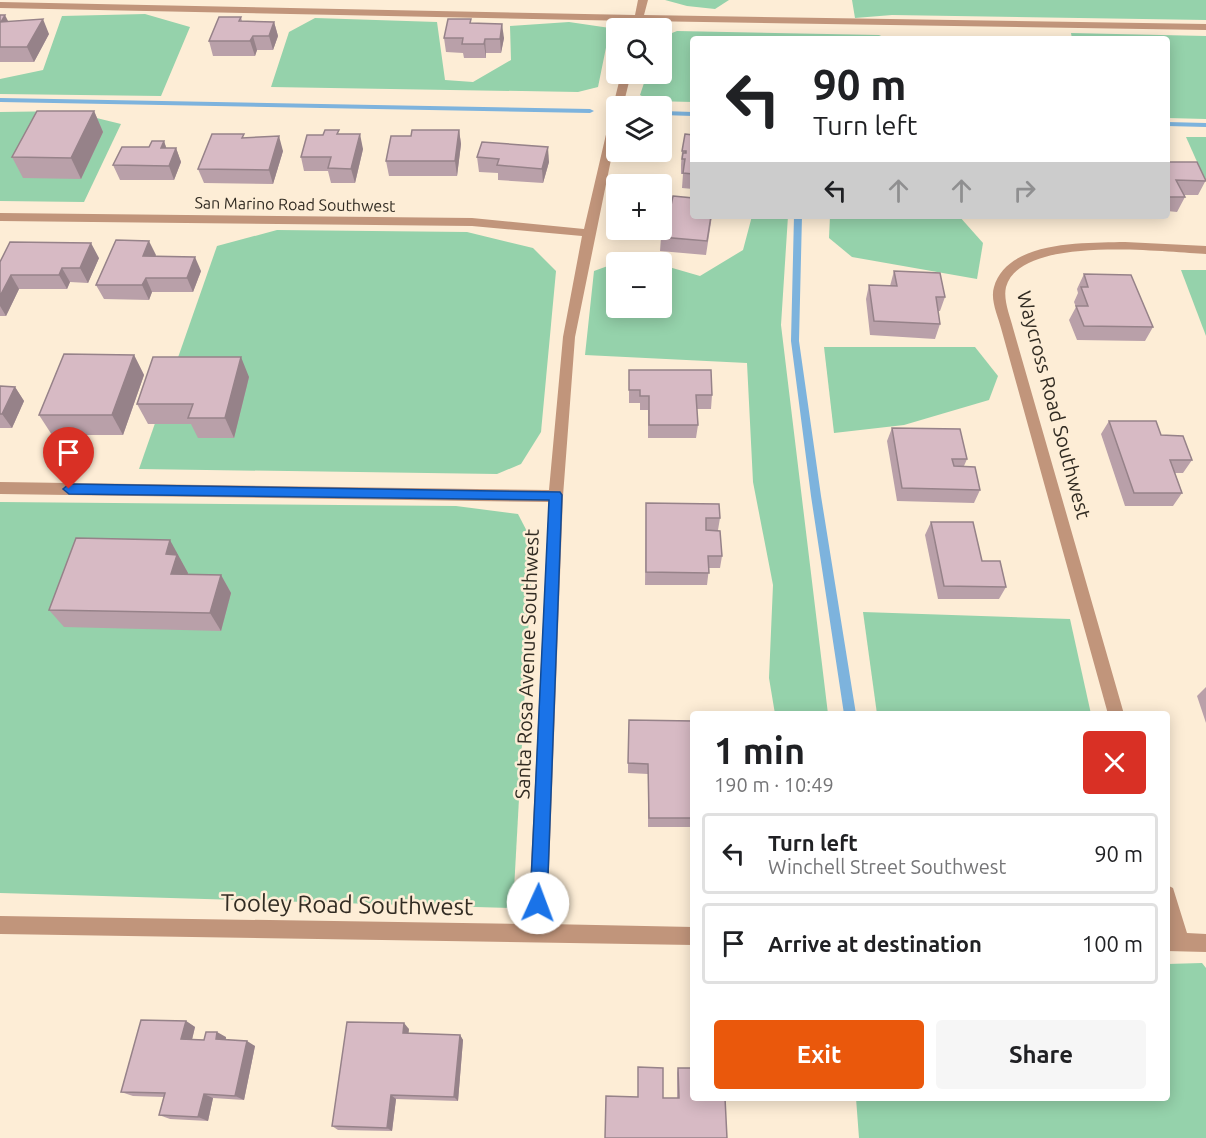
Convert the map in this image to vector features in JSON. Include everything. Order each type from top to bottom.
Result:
[{"type":"street","points":[[638,18],[643,0]]},
{"type":"street","points":[[0,5],[606,22]]},
{"type":"street","points":[[672,23],[1206,27]]},
{"type":"street","name":"Santa Rosa Avenue Southwest","points":[[537,934],[556,495],[569,337],[588,233],[606,156]]},
{"type":"street","name":"San Marino Road Southwest","points":[[0,217],[472,222],[588,233]]},
{"type":"street","name":"Waycross Road Southwest","points":[[1115,711],[1007,328],[999,287],[1005,274],[1014,265],[1025,258],[1050,250],[1092,247],[1206,250]]},
{"type":"street","points":[[0,488],[556,495]]},
{"type":"street","points":[[1170,915],[1174,943],[1206,943]]},
{"type":"street","name":"Tooley Road Southwest","points":[[0,926],[690,936]]},
{"type":"green space","points":[[665,0],[729,0],[715,9],[687,6]]},
{"type":"green space","points":[[852,0],[1206,0],[1206,20],[892,15],[855,18]]},
{"type":"green space","points":[[145,14],[190,27],[161,96],[0,94],[0,79],[43,70],[62,16]]},
{"type":"green space","points":[[315,18],[437,22],[445,80],[473,82],[511,60],[510,26],[569,22],[606,27],[606,48],[598,87],[578,92],[271,87],[289,32]]},
{"type":"green space","points":[[677,31],[881,36],[690,36],[690,102],[672,102],[672,96],[640,95],[644,84],[672,84],[672,33]]},
{"type":"green space","points":[[1071,33],[1206,36],[1206,119],[1170,118],[1170,36],[1072,36]]},
{"type":"green space","points":[[68,111],[121,124],[84,202],[0,201],[0,112]]},
{"type":"green space","points":[[1186,137],[1206,137],[1206,182]]},
{"type":"green space","points":[[751,219],[788,219],[781,325],[828,711],[774,711],[769,678],[773,585],[753,482],[747,363],[585,355],[594,271],[606,267],[606,318],[672,318],[672,268],[700,276],[743,250]]},
{"type":"green space","points":[[830,219],[962,219],[983,243],[977,279],[852,257],[829,238]]},
{"type":"green space","points":[[277,230],[467,232],[533,248],[556,271],[541,432],[521,464],[497,474],[139,469],[217,246]]},
{"type":"green space","points":[[1181,270],[1206,270],[1206,336]]},
{"type":"green space","points":[[824,347],[975,347],[998,376],[989,400],[904,425],[834,433]]},
{"type":"green space","points":[[0,502],[456,506],[518,514],[533,543],[513,908],[0,893]]},
{"type":"green space","points":[[863,612],[1070,619],[1090,711],[877,711]]},
{"type":"green space","points":[[1202,963],[1206,968],[1206,1138],[859,1138],[856,1101],[1170,1101],[1170,964]]},
{"type":"building","points":[[0,15],[5,15],[1,22],[43,19],[27,47],[0,47]]},
{"type":"building","points":[[219,17],[241,17],[239,21],[274,22],[269,36],[253,36],[250,41],[209,41]]},
{"type":"building","points":[[448,19],[471,19],[470,23],[502,24],[500,39],[485,39],[484,44],[462,44],[463,38],[444,38]]},
{"type":"building","points":[[37,111],[94,111],[71,158],[12,157]]},
{"type":"building","points":[[325,130],[339,130],[337,134],[360,134],[351,169],[328,168],[331,157],[301,157],[307,135],[323,135]]},
{"type":"building","points":[[412,130],[459,130],[455,161],[386,161],[391,136],[411,136]]},
{"type":"building","points":[[212,134],[244,134],[242,138],[279,136],[269,170],[198,169]]},
{"type":"building","points":[[685,134],[690,135],[690,174],[683,173],[685,159],[682,159],[686,151],[682,151]]},
{"type":"building","points":[[152,141],[164,141],[161,148],[176,148],[169,166],[113,165],[122,147],[149,147]]},
{"type":"building","points":[[482,142],[548,147],[542,169],[497,165],[499,159],[477,157]]},
{"type":"building","points":[[1170,162],[1197,162],[1206,181],[1176,180],[1185,197],[1170,197]]},
{"type":"building","points":[[673,196],[690,198],[690,219],[711,219],[707,241],[672,238]]},
{"type":"building","points":[[116,240],[149,241],[143,256],[195,257],[187,278],[146,278],[142,285],[96,285]]},
{"type":"building","points":[[10,242],[91,243],[80,268],[62,268],[59,275],[11,275],[0,296],[0,262]]},
{"type":"building","points":[[894,271],[940,273],[945,297],[936,297],[940,324],[874,321],[869,285],[897,286]]},
{"type":"building","points":[[1084,274],[1131,275],[1153,327],[1084,326],[1076,306],[1088,306],[1081,287],[1088,287]]},
{"type":"building","points":[[64,354],[134,355],[112,415],[39,415]]},
{"type":"building","points":[[153,357],[241,357],[225,418],[188,418],[193,404],[137,404]]},
{"type":"building","points":[[629,370],[711,370],[712,395],[696,395],[698,425],[649,425],[649,396],[640,396],[640,390],[629,390]]},
{"type":"building","points":[[0,386],[15,387],[2,414],[0,414]]},
{"type":"building","points":[[1109,421],[1156,421],[1161,435],[1183,436],[1192,460],[1170,460],[1182,493],[1134,493]]},
{"type":"building","points":[[892,428],[960,429],[967,459],[952,459],[954,466],[975,467],[980,490],[902,488]]},
{"type":"building","points":[[646,503],[719,504],[720,518],[706,518],[706,530],[720,531],[722,556],[708,556],[709,573],[646,572]]},
{"type":"building","points":[[931,522],[973,522],[982,561],[1000,561],[1006,587],[944,586]]},
{"type":"building","points":[[76,538],[170,540],[166,554],[177,555],[171,574],[221,575],[210,613],[49,610]]},
{"type":"building","points":[[629,720],[690,721],[690,818],[649,818],[648,764],[628,763]]},
{"type":"building","points":[[141,1020],[186,1021],[181,1039],[204,1040],[206,1032],[217,1032],[216,1039],[247,1041],[235,1096],[204,1094],[198,1117],[159,1115],[165,1093],[121,1092]]},
{"type":"building","points":[[347,1022],[404,1023],[403,1033],[460,1035],[454,1097],[391,1095],[387,1128],[332,1126]]},
{"type":"building","points":[[638,1067],[663,1068],[663,1098],[679,1098],[678,1068],[690,1068],[690,1101],[725,1101],[727,1138],[605,1138],[606,1096],[638,1097]]},
{"type":"waterway","points":[[0,100],[590,111]]},
{"type":"waterway","points":[[672,113],[690,114]]},
{"type":"waterway","points":[[1170,124],[1206,125]]},
{"type":"waterway","points":[[798,219],[795,341],[816,496],[850,711]]},
{"type":"route","points":[[69,489],[556,495],[538,903]]}]
